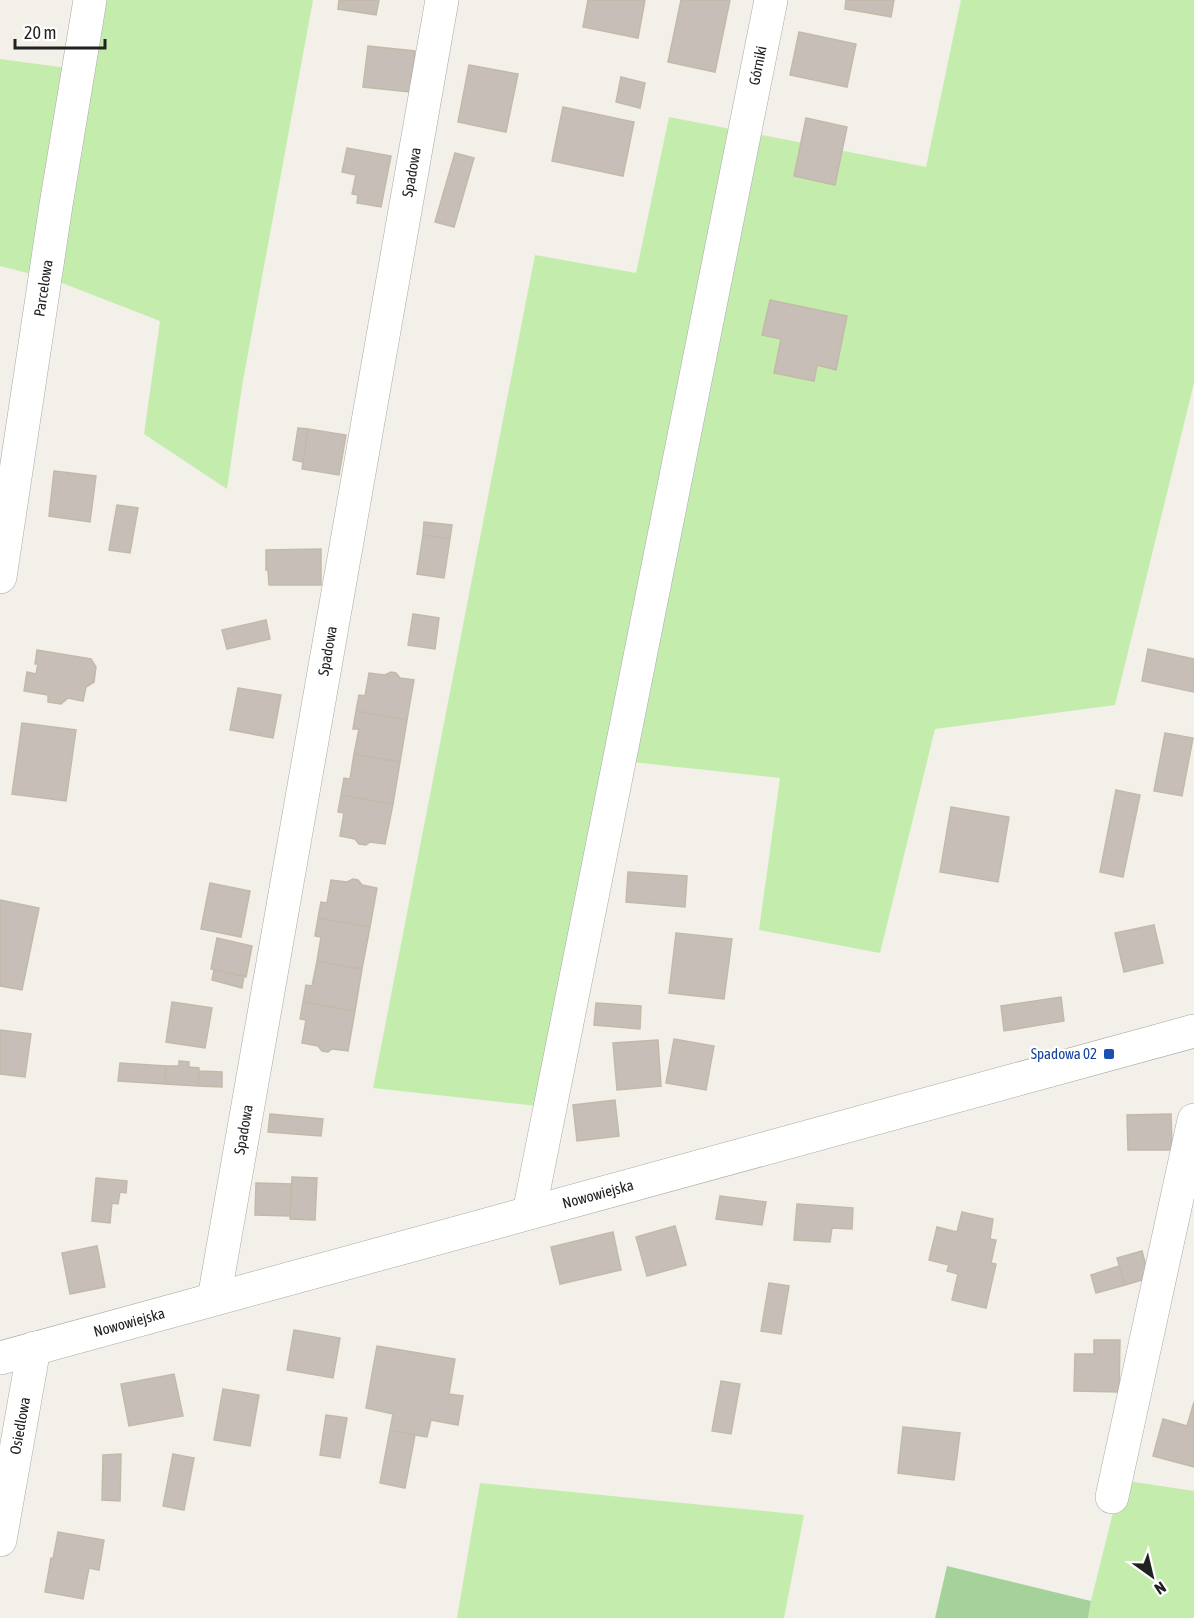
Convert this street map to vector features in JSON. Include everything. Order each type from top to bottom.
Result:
[{"type":"street","name":"Parcelowa","points":[[0,577],[56,205],[90,0]]},
{"type":"street","name":"Spadowa","points":[[214,1299],[442,0]]},
{"type":"street","name":"Górniki","points":[[529,1213],[771,0]]},
{"type":"street","name":"Nowowiejska","points":[[0,1358],[1194,1031]]},
{"type":"street","points":[[1112,1497],[1194,1120]]},
{"type":"street","name":"Osiedlowa","points":[[0,1540],[34,1348]]},
{"type":"green space","points":[[104,0],[313,0],[242,386],[227,489],[144,434],[160,321],[57,281]]},
{"type":"green space","points":[[961,0],[1194,0],[1194,383],[1115,705],[935,729],[880,953],[759,930],[780,778],[604,759],[537,1106],[373,1088],[535,255],[636,273],[669,117],[926,167]]},
{"type":"green space","points":[[0,59],[68,68],[35,275],[0,266]]},
{"type":"green space","points":[[1121,1480],[1194,1491],[1194,1618],[1088,1618]]},
{"type":"green space","points":[[480,1483],[804,1515],[784,1618],[457,1618]]},
{"type":"green space","points":[[947,1566],[1091,1601],[1088,1618],[935,1618]]},
{"type":"building","points":[[339,0],[379,0],[376,15],[338,9]]},
{"type":"building","points":[[588,0],[645,0],[638,38],[583,27]]},
{"type":"building","points":[[681,0],[730,0],[715,72],[668,62]]},
{"type":"building","points":[[846,0],[894,0],[891,17],[845,9]]},
{"type":"building","points":[[799,32],[856,44],[847,87],[790,75]]},
{"type":"building","points":[[368,46],[415,51],[410,92],[363,87]]},
{"type":"building","points":[[469,65],[518,74],[506,132],[458,122]]},
{"type":"building","points":[[621,77],[645,83],[640,108],[616,102]]},
{"type":"building","points":[[563,107],[634,122],[623,176],[552,161]]},
{"type":"building","points":[[806,118],[847,127],[835,185],[794,176]]},
{"type":"building","points":[[347,148],[391,156],[381,207],[357,203],[358,195],[352,194],[356,175],[342,172]]},
{"type":"building","points":[[455,153],[474,158],[454,227],[435,222]]},
{"type":"building","points":[[770,300],[847,316],[836,370],[817,365],[814,381],[774,373],[781,339],[762,335]]},
{"type":"building","points":[[298,428],[308,429],[303,462],[293,460]]},
{"type":"building","points":[[308,429],[346,435],[339,475],[302,469]]},
{"type":"building","points":[[54,471],[96,476],[90,522],[49,516]]},
{"type":"building","points":[[117,505],[138,508],[130,553],[109,550]]},
{"type":"building","points":[[424,522],[452,525],[450,539],[423,535]]},
{"type":"building","points":[[423,535],[450,539],[444,578],[417,574]]},
{"type":"building","points":[[321,549],[321,585],[269,585],[266,550]]},
{"type":"building","points":[[413,614],[439,618],[435,649],[408,645]]},
{"type":"building","points":[[266,620],[270,639],[227,649],[222,630]]},
{"type":"building","points":[[1148,649],[1194,659],[1194,692],[1142,681]]},
{"type":"building","points":[[37,650],[91,659],[96,667],[94,682],[86,687],[83,701],[68,698],[61,704],[48,702],[48,695],[24,691],[27,672],[36,674]]},
{"type":"building","points":[[391,672],[396,673],[400,678],[414,680],[407,720],[356,711],[359,695],[365,696],[369,673],[385,675]]},
{"type":"building","points":[[238,688],[281,695],[273,738],[230,730]]},
{"type":"building","points":[[356,711],[407,720],[400,762],[354,754],[359,729],[353,729]]},
{"type":"building","points":[[22,723],[76,730],[66,801],[12,794]]},
{"type":"building","points":[[1165,733],[1193,738],[1182,796],[1154,791]]},
{"type":"building","points":[[354,754],[400,762],[393,804],[341,795],[344,778],[350,779]]},
{"type":"building","points":[[1116,790],[1140,795],[1123,877],[1100,872]]},
{"type":"building","points":[[341,795],[393,804],[385,844],[370,842],[366,845],[359,844],[355,839],[340,836],[344,813],[338,812]]},
{"type":"building","points":[[951,807],[1009,817],[998,882],[940,872]]},
{"type":"building","points":[[628,872],[687,876],[685,907],[626,902]]},
{"type":"building","points":[[353,879],[358,880],[362,885],[377,888],[370,927],[318,918],[321,902],[327,903],[331,880],[347,882]]},
{"type":"building","points":[[210,883],[250,891],[241,937],[201,929]]},
{"type":"building","points":[[0,900],[39,908],[22,990],[0,986]]},
{"type":"building","points":[[318,918],[370,927],[362,969],[317,961],[321,937],[315,936]]},
{"type":"building","points":[[1154,925],[1163,963],[1124,972],[1115,933]]},
{"type":"building","points":[[676,933],[732,939],[724,999],[669,993]]},
{"type":"building","points":[[217,938],[252,946],[246,977],[211,969]]},
{"type":"building","points":[[317,961],[362,969],[355,1011],[303,1002],[306,985],[312,986]]},
{"type":"building","points":[[214,970],[244,976],[242,988],[212,980]]},
{"type":"building","points":[[1061,997],[1064,1021],[1004,1031],[1001,1006]]},
{"type":"building","points":[[172,1002],[212,1008],[205,1048],[166,1042]]},
{"type":"building","points":[[303,1002],[355,1011],[348,1051],[332,1049],[328,1052],[322,1051],[318,1046],[302,1043],[306,1020],[300,1019]]},
{"type":"building","points":[[596,1003],[641,1006],[640,1029],[594,1025]]},
{"type":"building","points":[[0,1030],[31,1034],[25,1077],[0,1074]]},
{"type":"building","points":[[674,1039],[714,1046],[706,1090],[666,1083]]},
{"type":"building","points":[[658,1040],[661,1086],[617,1090],[613,1043]]},
{"type":"building","points":[[179,1061],[189,1062],[189,1067],[199,1068],[198,1086],[165,1084],[166,1066],[179,1066]]},
{"type":"building","points":[[120,1063],[166,1066],[165,1084],[118,1081]]},
{"type":"building","points":[[199,1071],[222,1072],[222,1087],[198,1086]]},
{"type":"building","points":[[615,1100],[619,1136],[577,1141],[573,1105]]},
{"type":"building","points":[[270,1114],[323,1119],[321,1136],[268,1132]]},
{"type":"building","points":[[1171,1114],[1172,1150],[1128,1150],[1127,1115]]},
{"type":"building","points":[[292,1177],[317,1178],[315,1220],[290,1219]]},
{"type":"building","points":[[96,1178],[127,1181],[126,1193],[120,1192],[118,1204],[112,1203],[110,1223],[92,1221]]},
{"type":"building","points":[[256,1183],[292,1184],[290,1216],[255,1215]]},
{"type":"building","points":[[720,1196],[766,1202],[762,1225],[716,1219]]},
{"type":"building","points":[[797,1204],[853,1208],[852,1229],[832,1228],[830,1242],[794,1240]]},
{"type":"building","points":[[962,1212],[993,1219],[990,1239],[996,1240],[991,1263],[996,1264],[986,1308],[952,1300],[958,1274],[947,1271],[949,1265],[929,1260],[937,1227],[957,1232]]},
{"type":"building","points":[[675,1226],[686,1265],[647,1276],[636,1237]]},
{"type":"building","points":[[613,1232],[621,1270],[560,1284],[551,1247]]},
{"type":"building","points":[[97,1246],[105,1287],[70,1294],[62,1253]]},
{"type":"building","points":[[1142,1251],[1149,1278],[1125,1285],[1117,1258]]},
{"type":"building","points":[[1119,1266],[1125,1285],[1096,1293],[1091,1275]]},
{"type":"building","points":[[769,1283],[789,1286],[781,1334],[761,1331]]},
{"type":"building","points":[[294,1330],[340,1338],[333,1378],[287,1370]]},
{"type":"building","points":[[1094,1340],[1120,1340],[1119,1392],[1074,1391],[1075,1354],[1094,1354]]},
{"type":"building","points":[[377,1346],[455,1359],[449,1394],[463,1396],[458,1425],[431,1420],[427,1437],[415,1435],[390,1430],[393,1414],[366,1408]]},
{"type":"building","points":[[174,1374],[183,1416],[129,1426],[121,1384]]},
{"type":"building","points":[[721,1381],[740,1384],[731,1434],[712,1431]]},
{"type":"building","points":[[223,1389],[259,1395],[250,1446],[214,1440]]},
{"type":"building","points":[[1194,1402],[1194,1467],[1153,1456],[1163,1419],[1187,1426]]},
{"type":"building","points":[[326,1415],[347,1418],[340,1458],[320,1455]]},
{"type":"building","points":[[903,1427],[960,1433],[954,1480],[898,1473]]},
{"type":"building","points":[[390,1430],[415,1435],[405,1488],[380,1483]]},
{"type":"building","points":[[121,1454],[120,1501],[102,1500],[103,1455]]},
{"type":"building","points":[[173,1454],[194,1458],[184,1510],[163,1506]]},
{"type":"building","points":[[58,1532],[104,1540],[99,1570],[89,1568],[83,1599],[45,1592]]},
{"type":"place","name":"Spadowa 02","points":[[1109,1054]]}]
